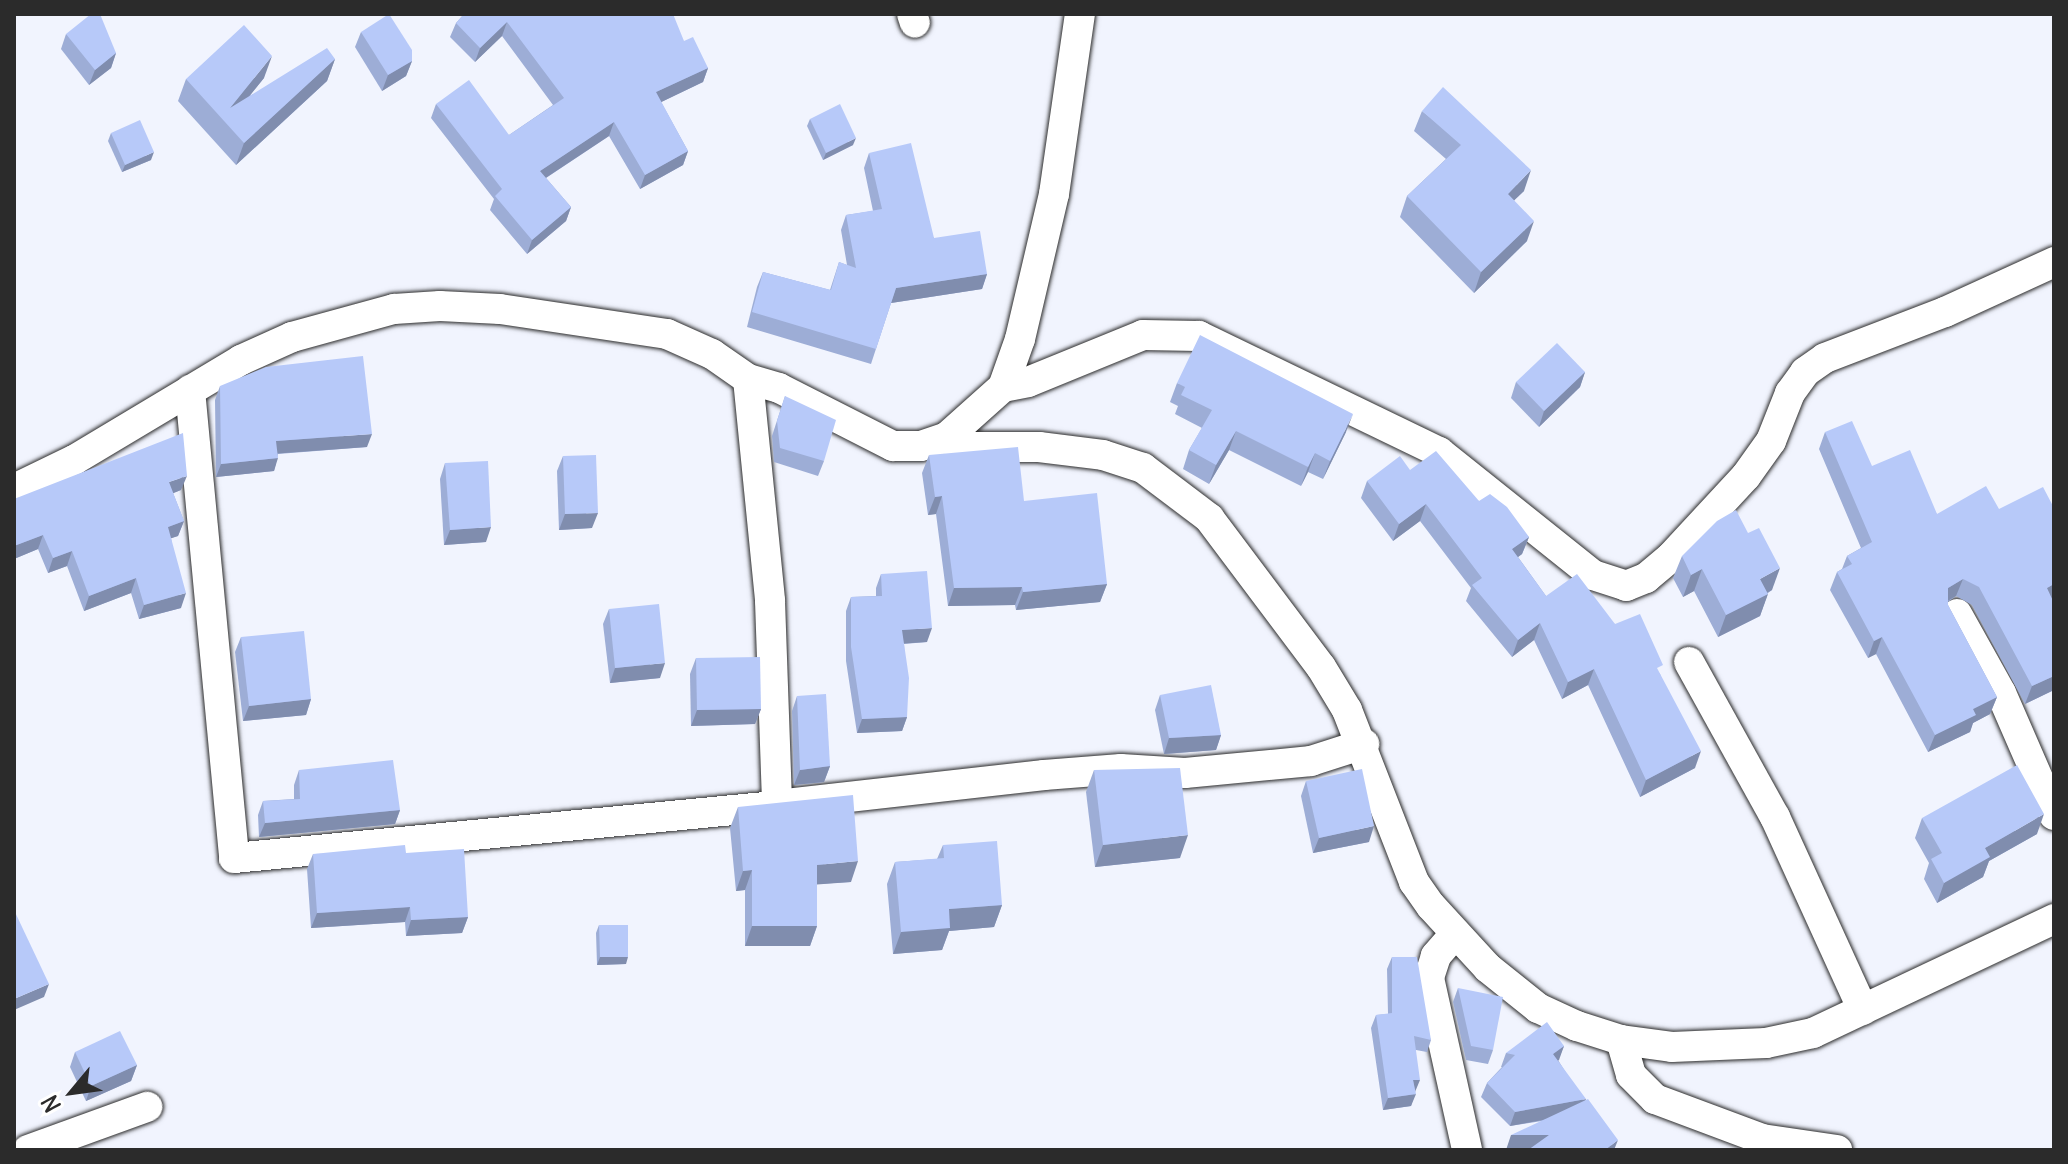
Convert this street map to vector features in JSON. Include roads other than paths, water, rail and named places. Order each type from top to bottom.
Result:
[{"type":"street","points":[[1003,387],[1042,253],[1080,14]]},
{"type":"street","points":[[14,489],[74,460],[190,390],[292,337],[394,309],[440,306],[500,309],[667,334],[712,354],[748,379],[779,388],[893,446],[921,446],[947,437],[1003,387],[1028,382],[1143,335],[1169,331],[1199,336],[1439,452],[1593,575],[1626,586],[1646,578],[1671,557],[1746,476],[1771,441],[1790,393],[1805,372],[1854,345],[1945,312],[2054,262]]},
{"type":"street","points":[[748,379],[770,601],[777,805]]},
{"type":"street","points":[[190,390],[234,858],[777,805],[1044,775],[1121,769],[1185,773],[1311,761],[1364,744]]},
{"type":"street","points":[[947,437],[970,449],[1039,447],[1103,455],[1143,468],[1176,489],[1209,518],[1321,667],[1364,744],[1414,882],[1454,935],[1538,1008],[1621,1040],[1672,1047],[1766,1043],[1813,1033],[1960,959],[2054,919]]},
{"type":"street","points":[[1957,614],[2001,693],[2054,815]]},
{"type":"street","points":[[1689,662],[1775,817],[1863,1010]]},
{"type":"street","points":[[1454,935],[1436,956],[1429,978],[1467,1150]]},
{"type":"street","points":[[1621,1040],[1631,1075],[1655,1099],[1762,1139],[1837,1150]]},
{"type":"street","points":[[28,1150],[147,1107]]}]
